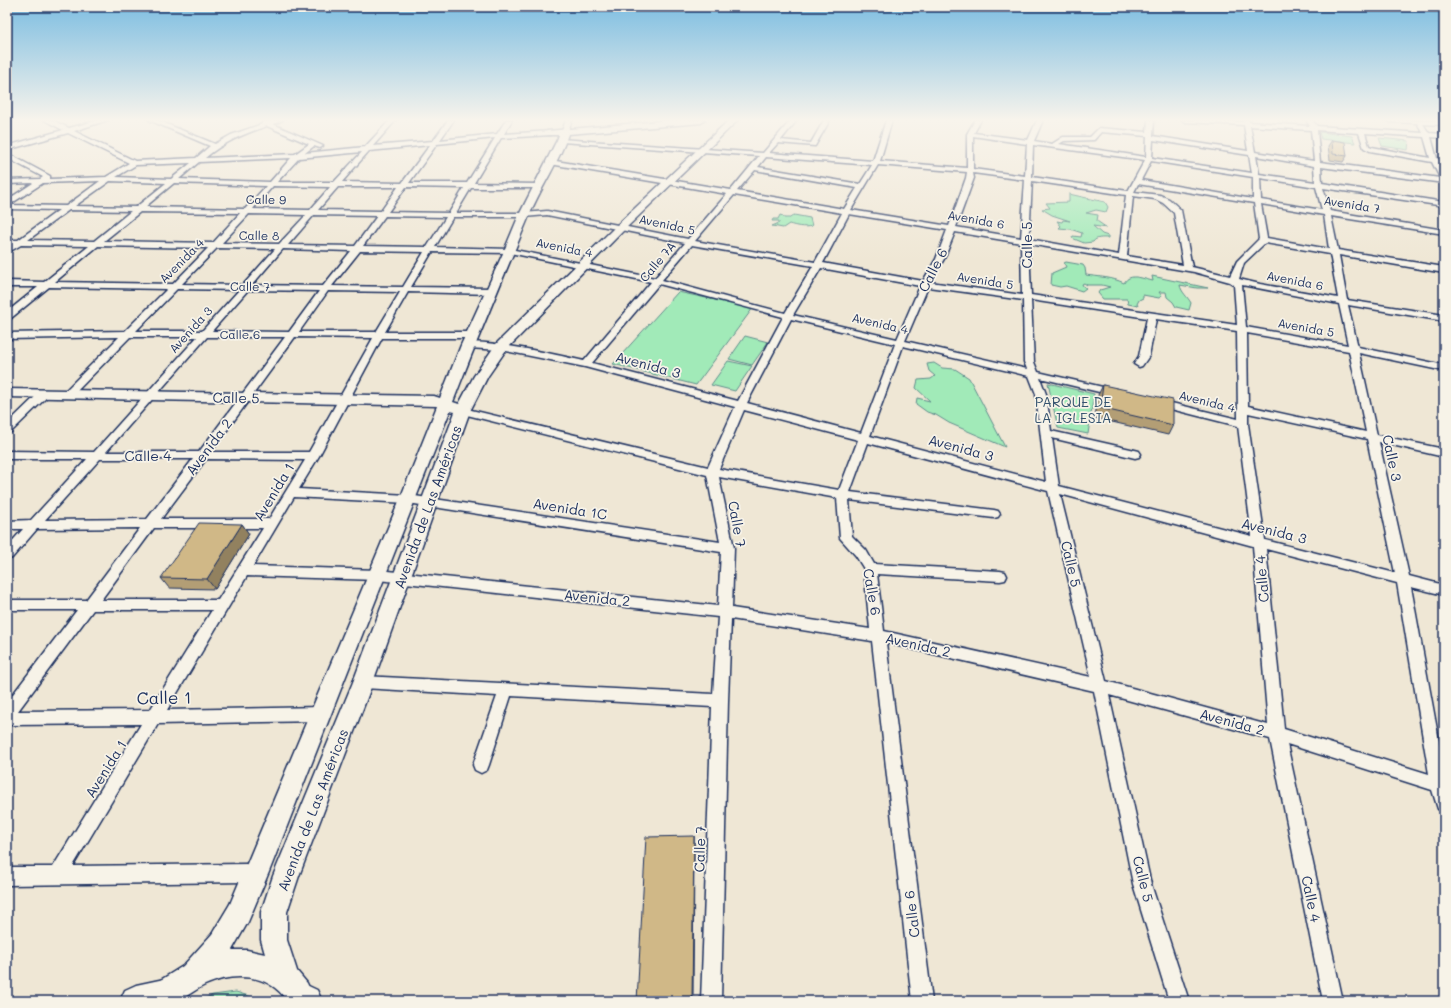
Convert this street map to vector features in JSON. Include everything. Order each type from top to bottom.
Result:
[{"type":"main road","name":"Avenida de Las Américas","points":[[193,976],[220,943],[239,912],[257,872],[378,575],[470,340],[493,291],[524,215],[547,167]]},
{"type":"main road","name":"Avenida de Las Américas","points":[[298,994],[274,940],[274,912],[286,876],[363,682],[463,411],[481,376],[501,347],[621,227],[685,167]]},
{"type":"main road","name":"Calle 5","points":[[7,393],[434,401],[463,411]]},
{"type":"main road","points":[[152,999],[193,976],[220,966],[246,962],[268,967],[298,994]]},
{"type":"street","points":[[7,203],[48,176],[31,167]]},
{"type":"street","points":[[7,251],[108,179],[127,167]]},
{"type":"street","points":[[7,316],[96,245],[189,167]]},
{"type":"street","name":"Avenida 4","points":[[68,394],[214,247],[286,167]]},
{"type":"street","name":"Avenida 3","points":[[7,555],[247,287],[351,167]]},
{"type":"street","name":"Avenida 2","points":[[7,714],[246,398],[417,167]]},
{"type":"street","name":"Avenida 1","points":[[58,875],[313,456],[341,400],[379,334],[452,215],[479,167]]},
{"type":"street","name":"Avenida 6","points":[[580,167],[846,212],[1025,240],[1188,269],[1234,281],[1343,302],[1444,318]]},
{"type":"street","points":[[712,472],[741,405],[788,316],[818,265],[860,186],[873,167]]},
{"type":"street","points":[[924,167],[971,171],[1157,197],[1166,201],[1178,212],[1188,269]]},
{"type":"street","name":"Calle 6","points":[[922,1001],[870,569],[861,554],[846,538],[844,495],[900,342],[925,284],[940,259],[952,228],[970,178],[971,167]]},
{"type":"street","name":"Calle 5","points":[[1029,167],[1025,240],[1029,362],[1041,394],[1053,488],[1100,686],[1142,884],[1179,1001]]},
{"type":"street","points":[[1123,258],[1130,193],[1144,167]]},
{"type":"street","points":[[1200,167],[1444,204]]},
{"type":"street","points":[[1254,167],[1262,240]]},
{"type":"street","name":"Calle 3","points":[[1317,167],[1319,186],[1327,213],[1352,349],[1404,578],[1444,803]]},
{"type":"street","points":[[1340,167],[1444,181]]},
{"type":"street","points":[[1437,167],[1444,181]]},
{"type":"street","points":[[754,168],[860,186]]},
{"type":"street","name":"Calle 7A","points":[[586,364],[754,168]]},
{"type":"street","points":[[7,182],[108,179],[270,184],[538,186]]},
{"type":"street","name":"Avenida 7","points":[[1137,182],[1444,232]]},
{"type":"street","name":"Calle 9","points":[[7,207],[245,212],[524,215]]},
{"type":"street","name":"Avenida 5","points":[[524,215],[538,213],[555,214],[690,242],[925,284],[1018,298],[1028,297],[1242,329],[1352,349],[1444,368]]},
{"type":"street","points":[[1262,240],[1444,270]]},
{"type":"street","points":[[1234,281],[1234,269],[1241,260],[1262,240]]},
{"type":"street","name":"Calle 8","points":[[7,242],[96,245],[510,251]]},
{"type":"street","name":"Avenida 4","points":[[510,251],[657,281],[788,316],[1034,372],[1127,396]]},
{"type":"street","name":"Calle 4","points":[[1234,281],[1238,284],[1242,329],[1243,424],[1259,543],[1277,734],[1333,1001]]},
{"type":"street","name":"Calle 7","points":[[7,284],[493,291]]},
{"type":"street","points":[[1139,364],[1144,356],[1152,315]]},
{"type":"street","name":"Calle 6","points":[[7,336],[127,334],[379,334],[470,340]]},
{"type":"street","name":"Avenida 3","points":[[470,340],[586,364],[1259,543],[1404,578],[1444,590]]},
{"type":"street","points":[[7,430],[44,394]]},
{"type":"street","name":"Avenida 4","points":[[1150,401],[1243,424]]},
{"type":"street","name":"Avenida 4","points":[[1242,408],[1444,453]]},
{"type":"street","points":[[463,411],[712,472],[844,495],[994,514]]},
{"type":"street","points":[[1046,433],[1135,454]]},
{"type":"street","name":"Calle 4","points":[[7,455],[313,456]]},
{"type":"street","name":"Calle 7","points":[[711,1001],[723,612],[728,548],[712,472]]},
{"type":"street","name":"Avenida 1C","points":[[290,494],[408,499],[728,548]]},
{"type":"street","points":[[7,525],[272,523]]},
{"type":"street","points":[[870,569],[1000,576]]},
{"type":"street","name":"Avenida 2","points":[[243,571],[401,577],[723,612],[879,636],[1100,686],[1277,734],[1442,786]]},
{"type":"street","points":[[7,605],[223,605]]},
{"type":"street","points":[[363,682],[720,701]]},
{"type":"street","points":[[481,765],[506,690]]},
{"type":"street","name":"Calle 1","points":[[7,718],[322,714]]},
{"type":"street","points":[[7,876],[246,873]]},
{"type":"green space","points":[[1069,194],[1105,202],[1108,207],[1106,212],[1096,210],[1086,213],[1098,215],[1097,221],[1107,228],[1093,226],[1102,234],[1108,236],[1108,238],[1102,238],[1094,240],[1093,242],[1084,243],[1072,238],[1073,236],[1081,237],[1082,233],[1070,229],[1059,228],[1061,226],[1057,221],[1070,221],[1052,215],[1042,209],[1050,208],[1046,203],[1069,202]]},
{"type":"green space","points":[[780,215],[784,218],[790,218],[794,215],[810,218],[812,226],[803,227],[789,224],[783,228],[772,226],[779,223],[779,221],[772,221],[773,219],[778,219]]},
{"type":"green space","points":[[1066,262],[1083,265],[1086,275],[1110,278],[1124,283],[1133,277],[1153,281],[1152,276],[1208,288],[1180,285],[1191,303],[1189,310],[1176,307],[1167,297],[1166,292],[1159,292],[1162,296],[1159,298],[1143,295],[1143,298],[1139,300],[1137,304],[1138,306],[1128,304],[1127,299],[1103,299],[1098,293],[1100,290],[1110,287],[1102,285],[1087,285],[1084,283],[1082,284],[1086,288],[1082,291],[1066,286],[1060,287],[1051,285],[1052,273],[1066,267],[1064,263]]},
{"type":"green space","points":[[678,292],[753,308],[696,385],[613,364]]},
{"type":"green space","points":[[745,336],[768,342],[752,365],[729,359]]},
{"type":"green space","points":[[728,361],[752,366],[735,391],[711,385]]},
{"type":"green space","points":[[934,363],[942,368],[955,369],[969,378],[1005,447],[949,423],[936,415],[927,412],[916,404],[917,398],[930,401],[916,388],[918,380],[931,379],[935,376],[929,371],[927,364]]},
{"type":"green space","name":"PARQUE DE LA IGLESIA","points":[[1048,383],[1094,394],[1088,434],[1058,428]]},
{"type":"green space","points":[[236,992],[255,998],[258,1001],[198,1001],[213,995]]},
{"type":"building","points":[[1103,385],[1173,400],[1173,425],[1100,408]]},
{"type":"building","points":[[199,523],[242,524],[207,579],[161,578]]},
{"type":"building","points":[[694,836],[692,1001],[637,1001],[646,837]]}]
